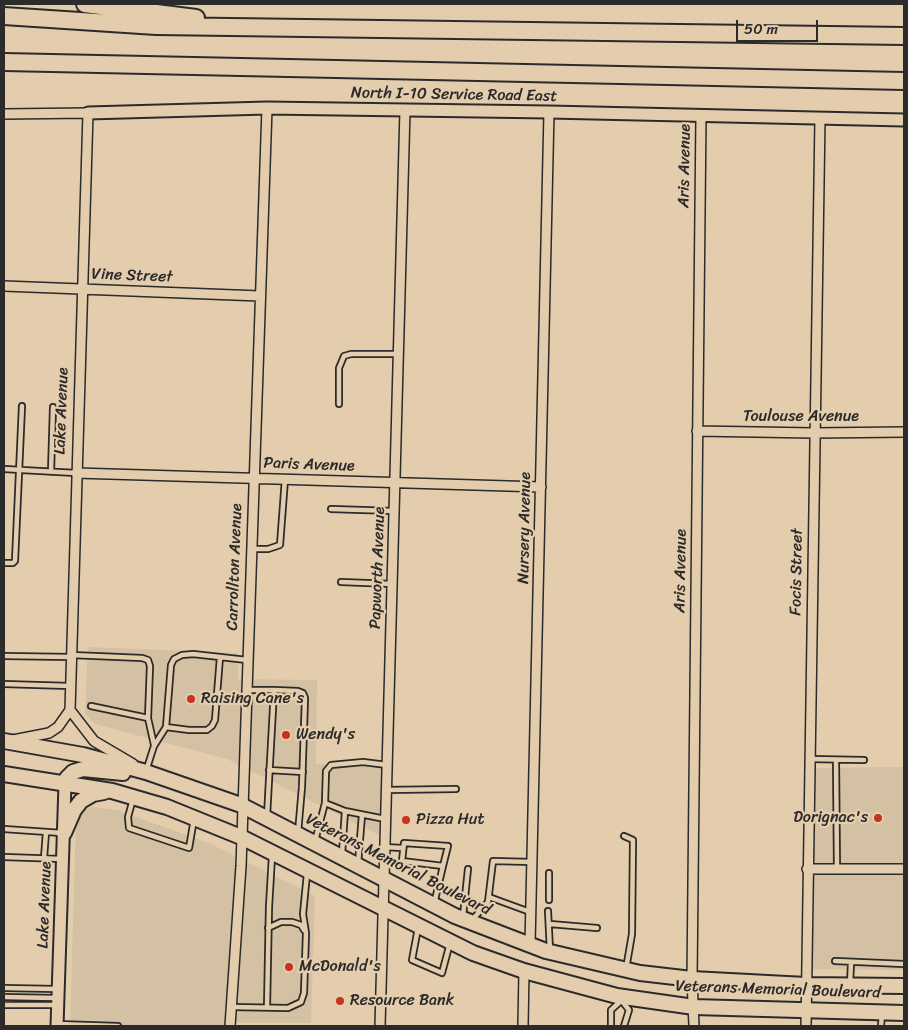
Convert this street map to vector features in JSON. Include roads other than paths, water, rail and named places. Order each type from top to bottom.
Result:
[{"type":"highway","points":[[85,4],[157,11],[245,26]]},
{"type":"highway","points":[[4,16],[156,26],[904,36]]},
{"type":"highway","points":[[4,62],[904,81]]},
{"type":"main road","name":"Veterans Memorial Boulevard","points":[[7,741],[83,755],[141,771],[242,805],[466,921],[550,952],[626,970],[692,979],[806,985],[904,986]]},
{"type":"main road","points":[[65,784],[73,772],[83,769],[120,774],[141,771]]},
{"type":"main road","name":"Veterans Memorial Boulevard","points":[[4,774],[27,776],[112,791],[194,818],[241,837],[473,953],[524,971],[622,999],[694,1007],[892,1015]]},
{"type":"main road","points":[[64,833],[74,810],[81,801],[93,794],[112,791]]},
{"type":"street","name":"North I-10 Service Road East","points":[[4,114],[267,108],[904,120]]},
{"type":"street","name":"Carrollton Avenue","points":[[230,1026],[241,837],[267,108]]},
{"type":"street","name":"Papworth Avenue","points":[[380,1026],[405,110]]},
{"type":"street","name":"Lake Avenue","points":[[70,710],[88,112]]},
{"type":"street","name":"Nursery Avenue","points":[[530,944],[549,112]]},
{"type":"street","name":"Aris Avenue","points":[[694,1026],[692,979],[701,115]]},
{"type":"street","name":"Focis Street","points":[[806,1026],[820,118]]},
{"type":"street","name":"Vine Street","points":[[4,286],[260,296]]},
{"type":"street","name":"Toulouse Avenue","points":[[697,431],[904,432]]},
{"type":"street","name":"Paris Avenue","points":[[76,473],[541,487]]},
{"type":"street","points":[[7,741],[49,732],[58,727],[70,710],[94,741],[141,771]]},
{"type":"street","name":"Lake Avenue","points":[[57,1025],[65,784]]},
{"type":"street","points":[[807,869],[904,869]]},
{"type":"street","points":[[523,1026],[524,971]]},
{"type":"lane","points":[[339,404],[339,368],[344,356],[351,354],[398,354]]},
{"type":"lane","points":[[4,563],[13,563],[15,561],[22,406]]},
{"type":"lane","points":[[51,472],[53,407]]},
{"type":"lane","points":[[4,469],[76,473]]},
{"type":"lane","points":[[250,549],[268,549],[280,545],[285,479]]},
{"type":"lane","points":[[331,509],[394,511]]},
{"type":"lane","points":[[341,582],[392,584]]},
{"type":"lane","points":[[141,771],[154,745],[166,727],[171,665],[174,659],[182,654],[247,660]]},
{"type":"lane","points":[[4,656],[71,656],[142,658],[148,660],[150,666],[148,718],[154,745]]},
{"type":"lane","points":[[166,727],[207,730],[212,726],[220,657]]},
{"type":"lane","points":[[4,684],[70,686]]},
{"type":"lane","points":[[246,690],[298,691],[305,696],[303,772],[298,834]]},
{"type":"lane","points":[[266,818],[274,690]]},
{"type":"lane","points":[[91,706],[148,718]]},
{"type":"lane","points":[[809,759],[864,760]]},
{"type":"lane","points":[[836,760],[837,869]]},
{"type":"lane","points":[[315,843],[325,803],[326,771],[331,765],[363,762],[387,765]]},
{"type":"lane","points":[[269,770],[303,772]]},
{"type":"lane","points":[[386,790],[456,789]]},
{"type":"lane","points":[[133,797],[128,817],[129,828],[189,848],[194,818]]},
{"type":"lane","points":[[325,803],[345,811],[385,819]]},
{"type":"lane","points":[[342,856],[345,811]]},
{"type":"lane","points":[[358,865],[362,815]]},
{"type":"lane","points":[[4,829],[64,833]]},
{"type":"lane","points":[[44,858],[46,832]]},
{"type":"lane","points":[[624,836],[633,840],[632,934],[626,970]]},
{"type":"lane","points":[[433,905],[443,866],[448,846],[404,843],[402,861],[443,866]]},
{"type":"lane","points":[[384,847],[403,848]]},
{"type":"lane","points":[[267,1007],[268,928],[272,853]]},
{"type":"lane","points":[[4,857],[62,859]]},
{"type":"lane","points":[[466,921],[487,905],[493,861],[532,862]]},
{"type":"lane","points":[[466,921],[468,869]]},
{"type":"lane","points":[[231,1007],[288,1008],[301,1002],[304,993],[306,933],[303,914],[308,871]]},
{"type":"lane","points":[[548,900],[549,873]]},
{"type":"lane","points":[[489,898],[530,913]]},
{"type":"lane","points":[[548,911],[550,952]]},
{"type":"lane","points":[[268,928],[281,922],[292,922],[301,925],[306,933]]},
{"type":"lane","points":[[550,924],[597,928]]},
{"type":"lane","points":[[418,926],[412,960],[442,973],[450,942]]},
{"type":"lane","points":[[835,961],[904,964]]},
{"type":"lane","points":[[850,985],[851,963]]},
{"type":"lane","points":[[4,988],[58,998]]},
{"type":"lane","points":[[4,997],[58,998]]},
{"type":"lane","points":[[4,1005],[58,998]]},
{"type":"lane","points":[[611,1026],[611,1010],[622,999],[629,1010],[624,1026]]},
{"type":"lane","points":[[57,1025],[118,1026]]},
{"type":"place","name":"Raising Cane's","points":[[191,699]]},
{"type":"place","name":"Wendy's","points":[[286,735]]},
{"type":"place","name":"Dorignac's","points":[[878,818]]},
{"type":"place","name":"Pizza Hut","points":[[406,820]]},
{"type":"place","name":"McDonald's","points":[[289,967]]},
{"type":"place","name":"Resource Bank","points":[[340,1001]]}]
